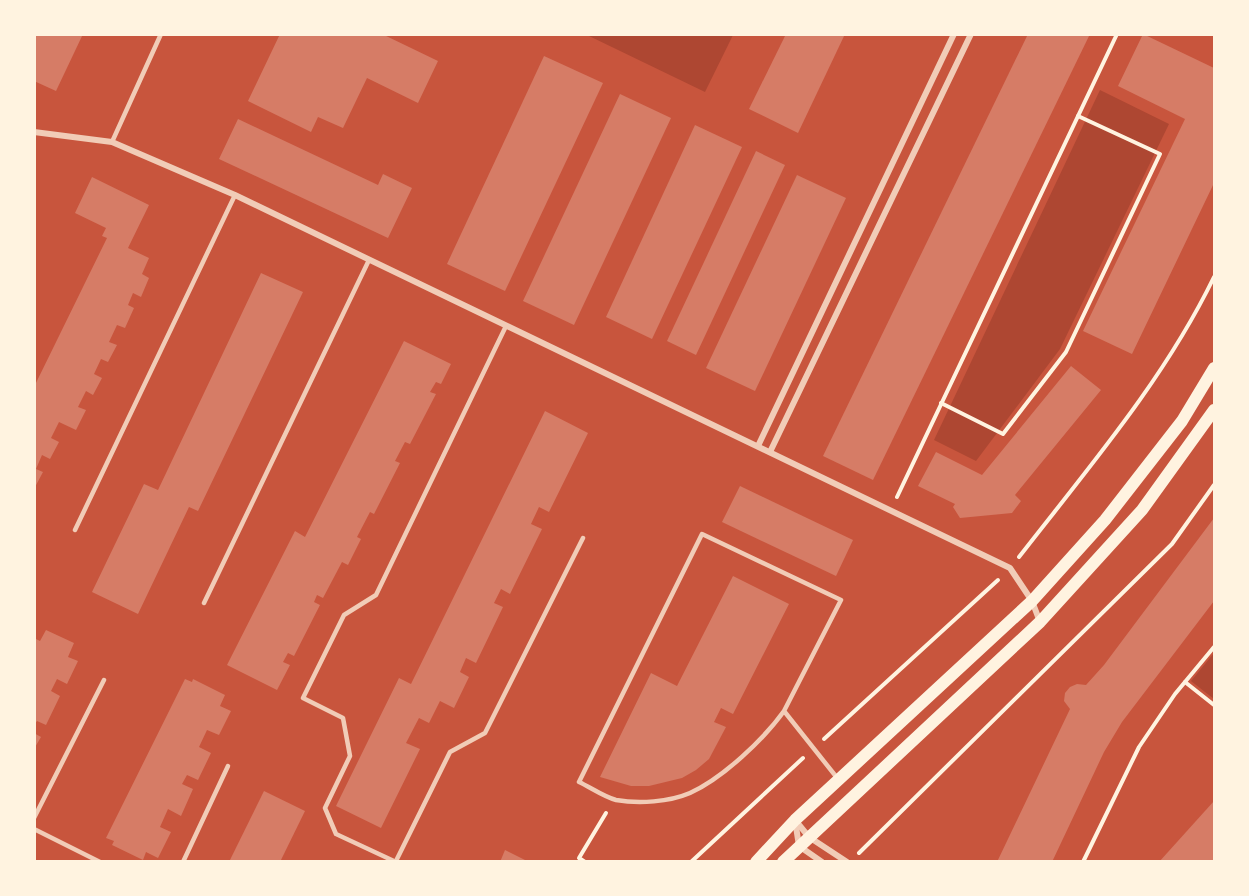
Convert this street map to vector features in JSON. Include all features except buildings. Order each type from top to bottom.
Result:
[{"type":"main road","points":[[756,861],[838,779],[1032,601],[1105,520],[1182,421],[1215,368]]},
{"type":"main road","points":[[783,861],[1040,622],[1142,510],[1215,410]]},
{"type":"street","points":[[758,446],[954,34]]},
{"type":"street","points":[[770,452],[971,34]]},
{"type":"street","points":[[34,132],[112,142],[235,195],[891,510],[1010,568],[1032,601],[1040,622]]},
{"type":"street","points":[[795,820],[809,837],[847,861]]},
{"type":"street","points":[[795,820],[798,846],[822,861]]},
{"type":"lane","points":[[112,142],[162,34]]},
{"type":"lane","points":[[75,530],[235,195]]},
{"type":"lane","points":[[204,603],[369,260]]},
{"type":"lane","points":[[506,326],[376,595],[344,615],[303,698],[343,718],[350,756],[325,808],[336,834],[396,861],[450,752],[485,734],[583,538]]},
{"type":"lane","points":[[702,534],[841,600],[784,711],[770,731],[738,759],[716,777],[690,793],[657,801],[615,800],[579,782],[702,534]]},
{"type":"lane","points":[[34,818],[104,680]]},
{"type":"lane","points":[[784,711],[838,779]]},
{"type":"lane","points":[[183,861],[228,766]]},
{"type":"lane","points":[[34,829],[100,861]]},
{"type":"path","points":[[891,510],[1117,34]]},
{"type":"path","points":[[941,403],[1003,434],[1066,352],[1160,154],[1078,116]]},
{"type":"path","points":[[691,861],[1010,568],[1135,409],[1201,304],[1215,277]]},
{"type":"path","points":[[857,855],[1172,544],[1215,485]]},
{"type":"path","points":[[1083,861],[1139,747],[1185,682],[1215,647]]},
{"type":"path","points":[[1185,682],[1215,705]]},
{"type":"path","points":[[585,861],[579,858],[615,800]]},
{"type":"shaded area","points":[[733,34],[705,92],[587,35]]},
{"type":"shaded area","points":[[1100,90],[1169,124],[1060,349],[976,461],[934,440]]},
{"type":"shaded area","points":[[1214,653],[1214,699],[1191,681]]}]
